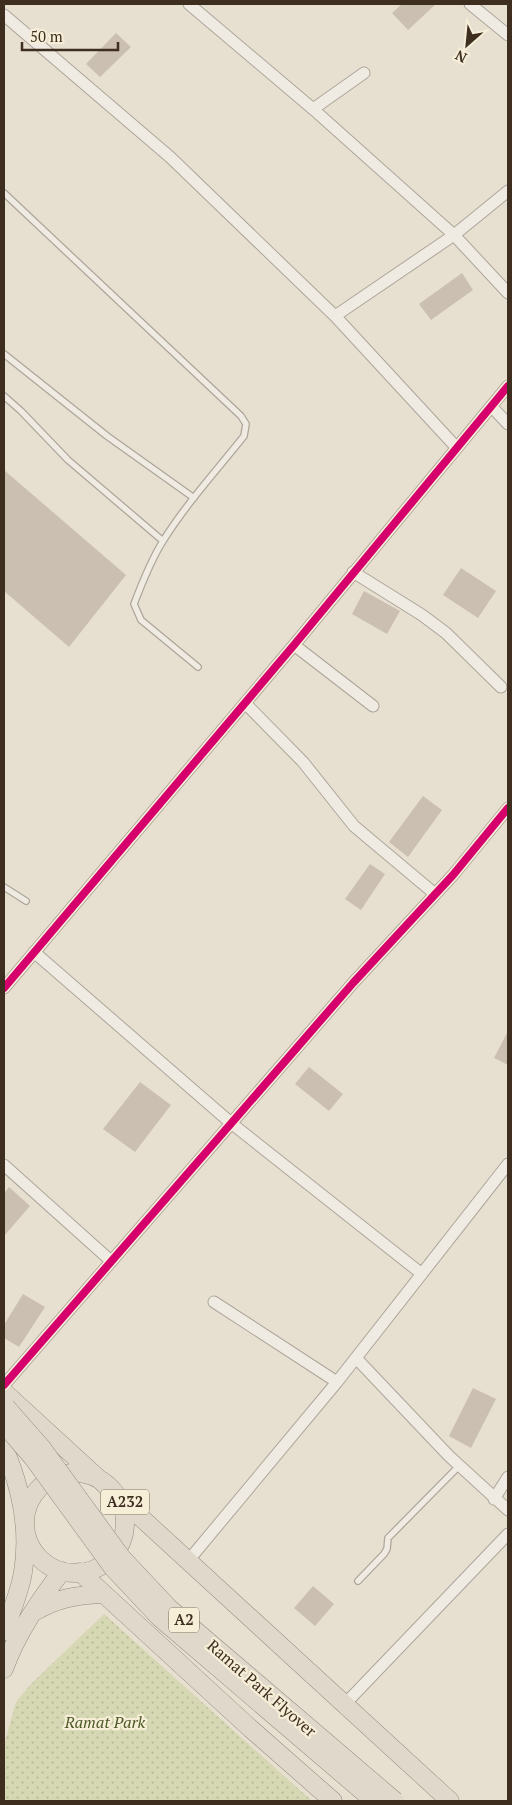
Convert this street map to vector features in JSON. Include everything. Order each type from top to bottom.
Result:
[{"type":"highway","name":"A232","points":[[4,1407],[110,1488],[345,1704]]},
{"type":"highway","name":"Ramat Park Flyover","points":[[4,1407],[32,1458],[113,1568],[160,1618],[374,1801]]},
{"type":"highway","name":"Ramat Park Flyover","points":[[4,1407],[42,1448],[122,1558],[169,1608],[395,1801]]},
{"type":"highway","points":[[4,1448],[15,1474],[26,1535],[34,1551],[46,1564],[62,1571],[89,1571],[106,1562],[112,1556],[122,1540],[124,1531],[123,1512],[120,1503],[110,1488],[93,1477],[79,1474],[64,1475],[46,1482],[38,1489],[28,1506],[26,1515],[26,1535],[23,1573],[4,1631]]},
{"type":"highway","points":[[4,1669],[12,1647],[45,1593],[62,1571]]},
{"type":"highway","points":[[80,1572],[250,1729],[333,1801]]},
{"type":"highway","points":[[33,1612],[50,1602],[79,1595],[104,1594]]},
{"type":"highway","points":[[345,1704],[401,1758],[450,1801]]},
{"type":"street","points":[[189,4],[313,109],[454,235],[508,293]]},
{"type":"street","points":[[470,4],[508,35]]},
{"type":"street","points":[[4,14],[170,157],[335,316],[456,447]]},
{"type":"street","points":[[313,109],[364,73]]},
{"type":"street","points":[[335,316],[454,235],[508,191]]},
{"type":"street","points":[[4,988],[294,646],[508,386]]},
{"type":"street","points":[[490,406],[508,424]]},
{"type":"street","points":[[353,572],[422,615],[446,633],[501,687]]},
{"type":"street","points":[[294,646],[373,706]]},
{"type":"street","points":[[245,703],[303,762],[354,826],[435,894]]},
{"type":"street","points":[[4,1384],[353,983],[435,894],[508,808]]},
{"type":"street","points":[[34,952],[231,1123],[422,1274]]},
{"type":"street","points":[[4,1164],[111,1261]]},
{"type":"street","points":[[188,1561],[337,1382],[508,1164]]},
{"type":"street","points":[[214,1302],[337,1382]]},
{"type":"street","points":[[356,1358],[405,1412],[459,1466],[508,1510]]},
{"type":"street","points":[[494,1499],[508,1477]]},
{"type":"street","points":[[345,1704],[508,1534]]},
{"type":"lane","points":[[4,193],[242,416],[246,424],[244,436],[194,498],[163,541],[134,604],[141,620],[198,668]]},
{"type":"lane","points":[[4,354],[107,436],[194,498]]},
{"type":"lane","points":[[4,396],[68,460],[163,541]]},
{"type":"lane","points":[[4,887],[26,901]]},
{"type":"lane","points":[[358,1582],[384,1554],[387,1549],[388,1538],[459,1466]]},
{"type":"green space","name":"Ramat Park","points":[[104,1614],[312,1801],[4,1801],[4,1745],[16,1702],[31,1684]]},
{"type":"building","points":[[402,4],[436,4],[408,30],[392,13]]},
{"type":"building","points":[[116,33],[131,47],[100,77],[86,64]]},
{"type":"building","points":[[462,273],[473,290],[431,320],[419,304]]},
{"type":"building","points":[[4,470],[126,575],[69,647],[4,591]]},
{"type":"building","points":[[461,568],[496,591],[478,618],[443,595]]},
{"type":"building","points":[[364,591],[400,611],[387,634],[352,614]]},
{"type":"building","points":[[423,796],[442,810],[408,857],[389,842]]},
{"type":"building","points":[[370,864],[385,874],[361,910],[345,899]]},
{"type":"building","points":[[508,1031],[508,1065],[494,1058]]},
{"type":"building","points":[[309,1067],[343,1094],[329,1111],[295,1084]]},
{"type":"building","points":[[140,1082],[171,1105],[135,1152],[103,1129]]},
{"type":"building","points":[[9,1187],[30,1206],[4,1236],[4,1193]]},
{"type":"building","points":[[23,1294],[45,1307],[19,1347],[4,1338],[4,1325]]},
{"type":"building","points":[[473,1388],[496,1399],[471,1448],[449,1436]]},
{"type":"building","points":[[313,1586],[334,1604],[315,1626],[294,1608]]},
{"type":"cycle path","points":[[4,988],[294,645],[508,386]]},
{"type":"cycle path","points":[[4,1385],[353,983],[453,875],[508,808]]}]
